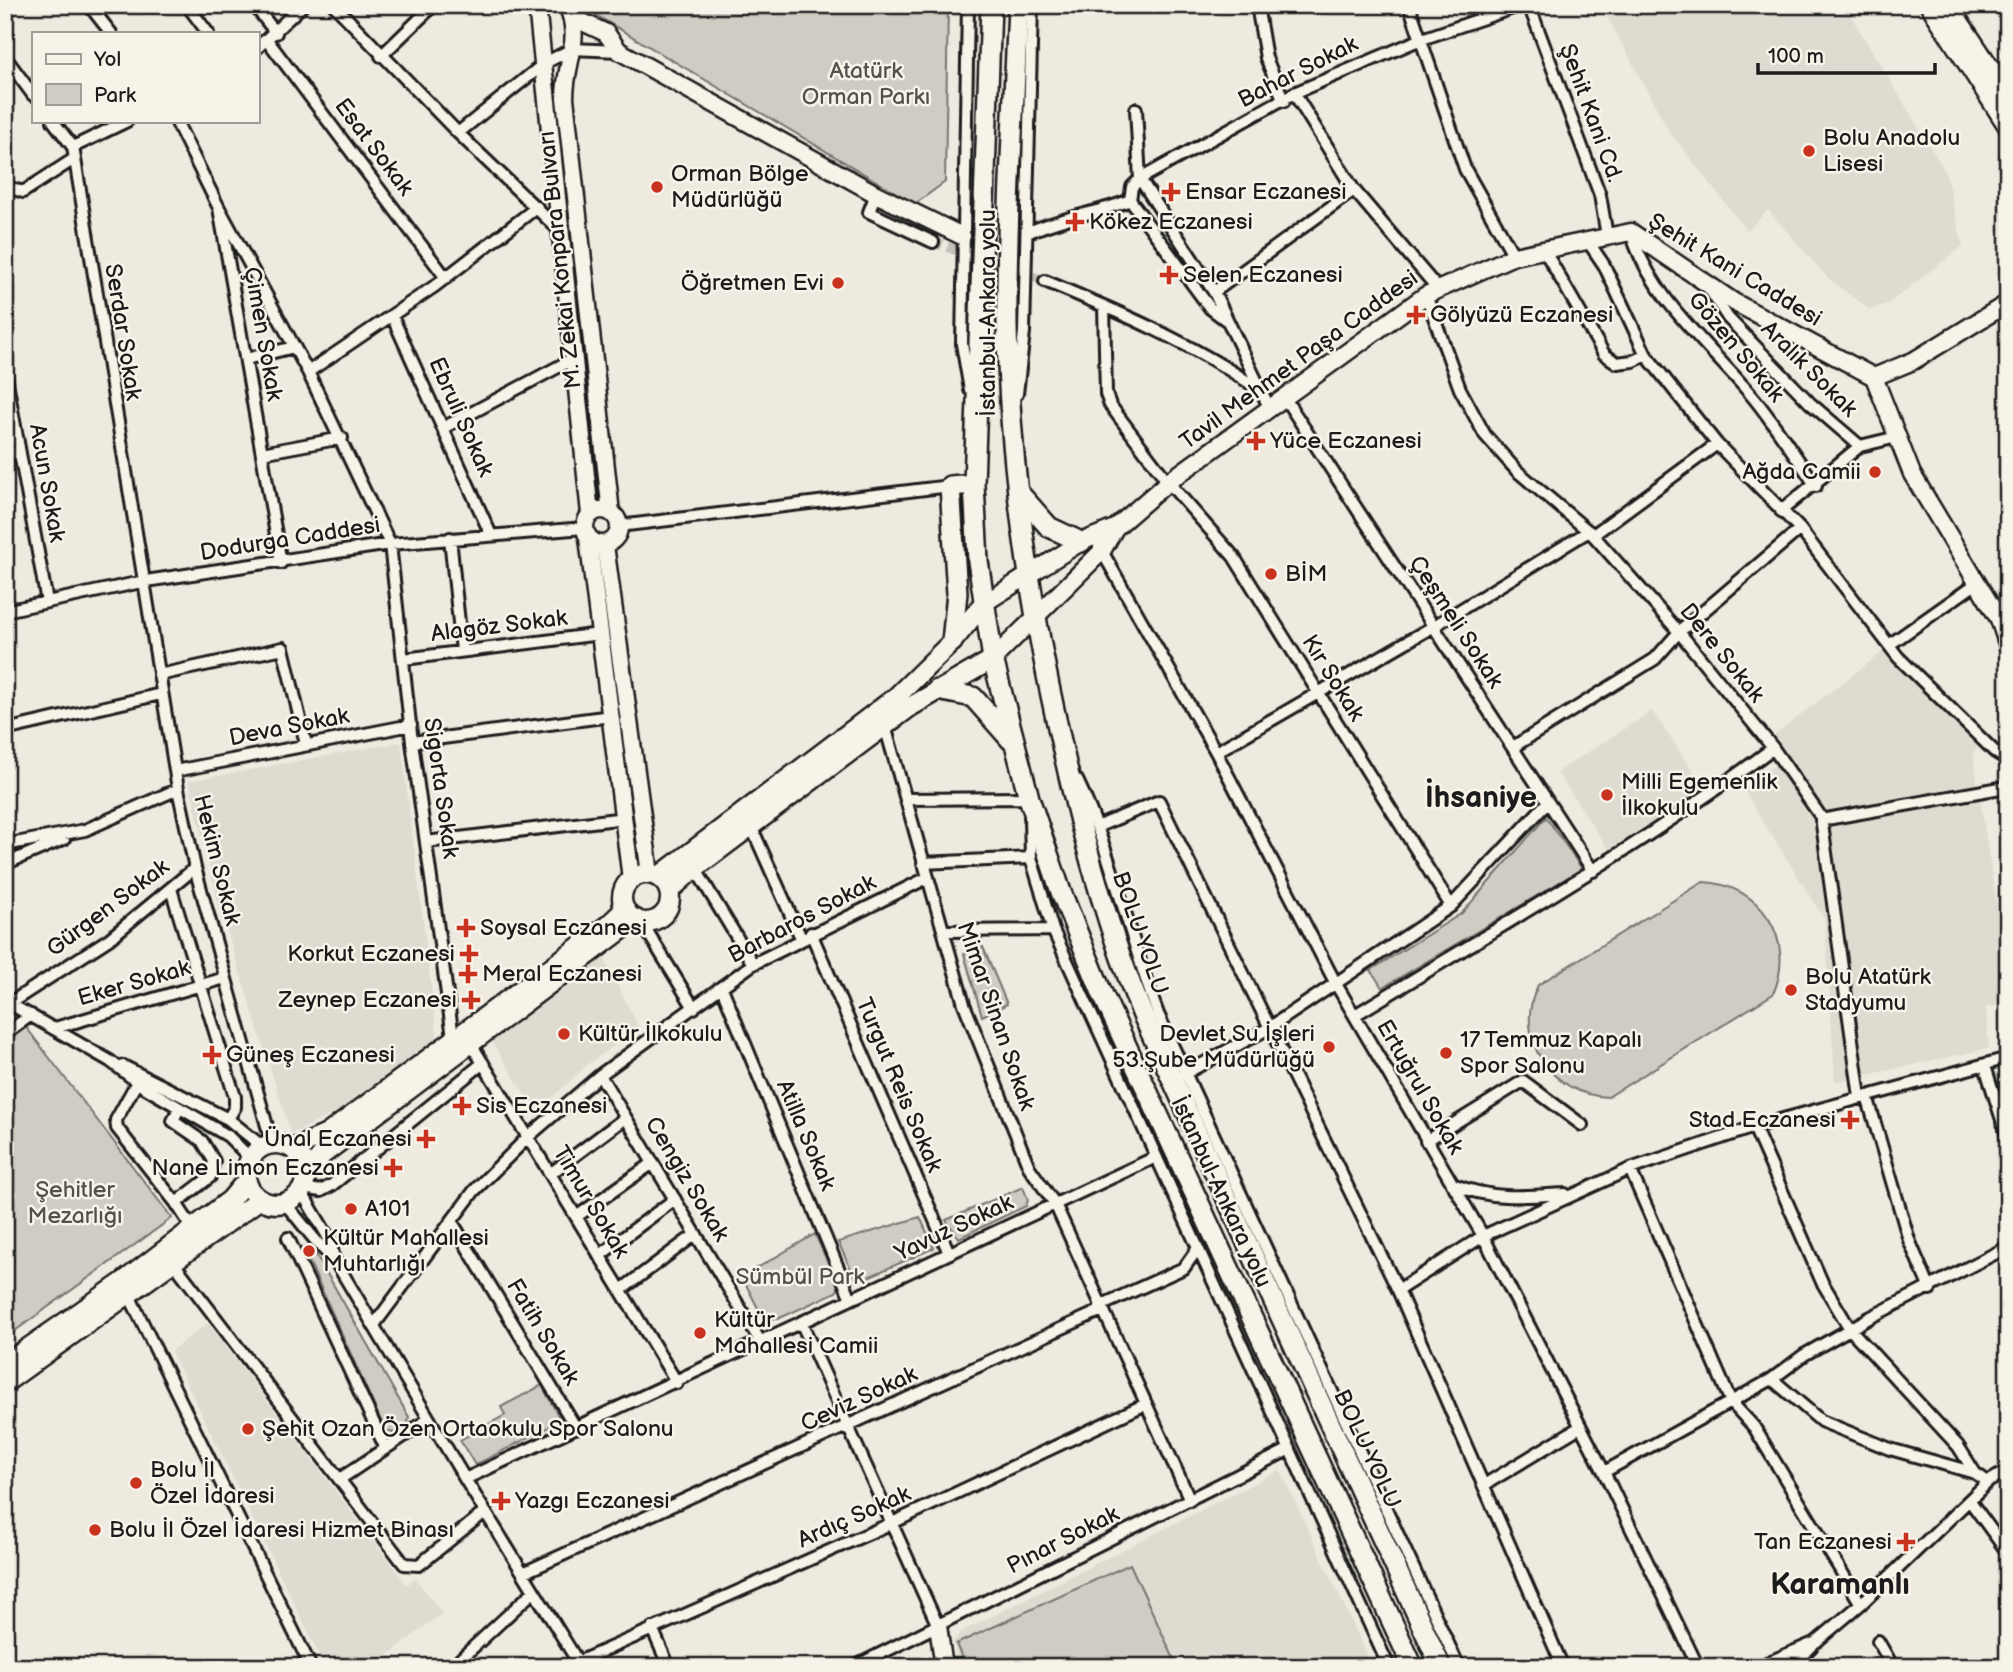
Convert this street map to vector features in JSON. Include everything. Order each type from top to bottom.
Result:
[{"type":"highway","name":"İstanbul-Ankara yolu","points":[[991,5],[974,484],[983,604],[993,659],[1029,798],[1061,892],[1102,993],[1413,1667]]},
{"type":"highway","name":"İstanbul-Ankara yolu","points":[[1018,5],[1007,327],[1017,491],[1036,618]]},
{"type":"highway","points":[[952,642],[957,593],[950,486],[974,484]]},
{"type":"highway","points":[[1017,491],[1049,527],[1087,539]]},
{"type":"highway","name":"BOLU YOLU","points":[[1036,618],[1063,751],[1098,890],[1142,1013],[1441,1667]]},
{"type":"highway","points":[[937,690],[972,697],[1015,745]]},
{"type":"main road","name":"M. Zekai Konpara Bulvarı","points":[[537,5],[575,358],[587,527],[631,879]]},
{"type":"main road","points":[[1930,5],[2008,126]]},
{"type":"main road","points":[[1948,5],[2008,95]]},
{"type":"main road","name":"M. Zekai Konpara Bulvarı","points":[[570,11],[576,28],[565,78],[565,98],[615,519]]},
{"type":"main road","points":[[570,11],[606,33],[619,51],[876,194],[962,236]]},
{"type":"main road","name":"Şehit Kani Caddesi","points":[[1607,236],[1631,232],[1707,285],[1874,377]]},
{"type":"main road","name":"Tavil Mehmet Paşa Caddesi","points":[[1115,528],[1168,482],[1432,292],[1514,256],[1607,236]]},
{"type":"main road","points":[[2008,303],[1913,361],[1874,377],[1912,474],[1999,619],[2008,646]]},
{"type":"main road","points":[[602,510],[615,519],[615,539],[605,545],[595,544],[587,527],[602,510]]},
{"type":"main road","points":[[659,881],[896,697],[952,642],[983,604],[1087,539],[1115,528]]},
{"type":"main road","points":[[634,916],[622,893],[631,879],[659,881],[695,868],[885,726],[937,690],[993,659],[1102,551],[1115,528]]},
{"type":"main road","points":[[5,1383],[126,1289],[193,1229],[238,1194],[262,1150],[293,1149],[327,1134],[634,916],[657,919],[663,914],[670,899],[659,881],[605,545]]},
{"type":"main road","points":[[246,1181],[259,1199],[267,1203],[284,1203],[303,1185],[321,1155],[462,1040]]},
{"type":"main road","points":[[293,1149],[303,1161],[303,1185]]},
{"type":"main road","points":[[5,1364],[173,1262],[259,1199]]},
{"type":"main road","points":[[938,1626],[944,1667]]},
{"type":"street","points":[[89,5],[110,32]]},
{"type":"street","points":[[187,5],[207,32]]},
{"type":"street","name":"Esat Sokak","points":[[254,5],[272,37],[446,278]]},
{"type":"street","points":[[259,47],[303,5]]},
{"type":"street","points":[[334,5],[381,56],[562,233]]},
{"type":"street","points":[[381,56],[434,5]]},
{"type":"street","points":[[968,5],[961,344],[975,414]]},
{"type":"street","points":[[1013,425],[1024,332],[1032,5]]},
{"type":"street","points":[[1257,5],[1266,58],[1284,101]]},
{"type":"street","points":[[1409,5],[1465,169],[1514,256]]},
{"type":"street","name":"Bahar Sokak","points":[[1140,179],[1284,101],[1294,93],[1419,40],[1522,5]]},
{"type":"street","name":"Şehit Kani Cd.","points":[[1530,5],[1600,195],[1607,236]]},
{"type":"street","points":[[458,133],[545,63],[572,49],[619,51]]},
{"type":"street","points":[[5,57],[32,93]]},
{"type":"street","points":[[1294,93],[1354,190],[1432,292]]},
{"type":"street","points":[[1136,109],[1140,179],[1214,292],[1258,389],[1269,407]]},
{"type":"street","points":[[54,122],[73,147],[125,122]]},
{"type":"street","name":"Çimen Sokak","points":[[176,122],[219,208],[281,563]]},
{"type":"street","name":"Serdar Sokak","points":[[73,147],[117,425],[146,581]]},
{"type":"street","points":[[5,186],[23,192],[75,159]]},
{"type":"street","points":[[1140,179],[1132,187],[1130,200],[1210,308],[1226,320]]},
{"type":"street","points":[[1214,292],[1354,190]]},
{"type":"street","points":[[876,194],[869,212],[933,242]]},
{"type":"street","points":[[1027,233],[1054,221],[1108,209],[1130,200]]},
{"type":"street","points":[[308,372],[446,278],[537,207]]},
{"type":"street","name":"Sigorta Sokak","points":[[219,208],[342,438],[390,544],[426,842],[462,1040]]},
{"type":"street","name":"Gözen Sokak","points":[[1631,232],[1638,256],[1645,267],[1699,340],[1757,402],[1816,486]]},
{"type":"street","points":[[1587,240],[1604,265],[1646,355],[1717,444],[1800,529],[1889,645],[1995,752],[2008,760]]},
{"type":"street","points":[[1543,248],[1604,354],[1617,363],[1646,355]]},
{"type":"street","points":[[1045,281],[1104,306],[1229,369],[1258,389]]},
{"type":"street","name":"Aralık Sokak","points":[[1707,285],[1728,318],[1810,403],[1860,446]]},
{"type":"street","name":"Dere Sokak","points":[[1432,292],[1460,389],[1485,435],[1517,471],[1591,533],[1679,632],[1773,748],[1821,820],[1864,1096],[1909,1240],[1930,1289]]},
{"type":"street","name":"Kır Sokak","points":[[1104,306],[1106,394],[1110,405],[1168,482],[1234,557],[1451,906]]},
{"type":"street","name":"Ebruli Sokak","points":[[392,316],[491,535]]},
{"type":"street","points":[[246,359],[294,347]]},
{"type":"street","points":[[1229,369],[1239,349]]},
{"type":"street","points":[[443,428],[575,358]]},
{"type":"street","name":"Acun Sokak","points":[[5,371],[47,602]]},
{"type":"street","name":"Çeşmeli Sokak","points":[[1284,397],[1593,871]]},
{"type":"street","points":[[1782,511],[1816,486],[1860,446],[1897,436]]},
{"type":"street","points":[[262,453],[342,438]]},
{"type":"street","points":[[1216,752],[1591,533],[1717,444]]},
{"type":"street","points":[[5,452],[20,454]]},
{"type":"street","points":[[615,519],[950,486]]},
{"type":"street","name":"Dodurga Caddesi","points":[[5,611],[146,581],[281,563],[390,544],[587,527]]},
{"type":"street","points":[[1513,747],[1655,659],[1679,632],[1800,529]]},
{"type":"street","points":[[450,538],[461,651]]},
{"type":"street","name":"Ertuğrul Sokak","points":[[1087,539],[1102,551],[1216,752],[1336,984],[1483,1236],[1604,1472],[1698,1667]]},
{"type":"street","name":"Hekim Sokak","points":[[146,581],[161,694],[178,789],[195,868],[251,1067],[262,1150]]},
{"type":"street","points":[[1889,645],[1934,610],[1977,583]]},
{"type":"street","name":"Alagöz Sokak","points":[[404,659],[600,634]]},
{"type":"street","points":[[159,675],[284,648],[306,744]]},
{"type":"street","points":[[5,730],[161,694]]},
{"type":"street","points":[[412,741],[611,716]]},
{"type":"street","name":"Deva Sokak","points":[[176,771],[411,725]]},
{"type":"street","name":"Mimar Sinan Sokak","points":[[885,726],[964,1004],[1029,1167],[1055,1204],[1190,1500]]},
{"type":"street","points":[[1355,1015],[1593,871],[1712,794],[1773,748]]},
{"type":"street","points":[[1063,751],[1099,826],[1142,970],[1184,1074],[1459,1667]]},
{"type":"street","points":[[1821,820],[2006,787]]},
{"type":"street","points":[[5,864],[178,789]]},
{"type":"street","points":[[906,799],[1029,798],[1031,858],[1053,930],[1389,1667]]},
{"type":"street","points":[[1099,826],[1159,801],[1398,1290],[1563,1667]]},
{"type":"street","points":[[1184,1074],[1269,1028],[1451,906],[1548,802]]},
{"type":"street","points":[[426,842],[625,818]]},
{"type":"street","name":"Turgut Reis Sokak","points":[[751,826],[806,936],[948,1253]]},
{"type":"street","points":[[5,845],[85,831]]},
{"type":"street","points":[[923,863],[1031,858]]},
{"type":"street","name":"Gürgen Sokak","points":[[7,999],[109,939],[195,868]]},
{"type":"street","points":[[695,868],[753,964]]},
{"type":"street","name":"Barbaros Sokak","points":[[374,1325],[474,1191],[528,1137],[600,1075],[753,964],[927,878]]},
{"type":"street","points":[[171,889],[228,1073],[235,1107],[228,1119]]},
{"type":"street","points":[[634,916],[694,1008]]},
{"type":"street","points":[[943,931],[1053,930]]},
{"type":"street","name":"Eker Sokak","points":[[55,1028],[225,978]]},
{"type":"street","name":"Atilla Sokak","points":[[722,988],[851,1299]]},
{"type":"street","points":[[7,999],[110,1061],[137,1082],[179,1108],[228,1136],[262,1150]]},
{"type":"street","points":[[5,1034],[32,1015]]},
{"type":"street","name":"Timur Sokak","points":[[462,1040],[483,1063],[677,1383]]},
{"type":"street","points":[[1398,1290],[1483,1236],[1630,1169],[1754,1128],[2008,1058]]},
{"type":"street","points":[[110,1061],[151,1078],[228,1119],[262,1150]]},
{"type":"street","points":[[303,1185],[321,1191],[332,1185],[483,1063]]},
{"type":"street","points":[[1985,1066],[2005,1121],[2008,1139]]},
{"type":"street","points":[[228,1073],[251,1067]]},
{"type":"street","name":"Cengiz Sokak","points":[[600,1075],[760,1341]]},
{"type":"street","points":[[1426,1141],[1523,1080],[1581,1125]]},
{"type":"street","points":[[137,1082],[116,1120],[117,1128],[193,1229]]},
{"type":"street","points":[[176,1203],[211,1177],[214,1161],[202,1141],[173,1121],[179,1108]]},
{"type":"street","points":[[550,1174],[625,1118]]},
{"type":"street","points":[[1754,1128],[1822,1282],[1850,1329],[1958,1446],[1975,1473]]},
{"type":"street","name":"Yavuz Sokak","points":[[464,1479],[677,1383],[760,1341],[1156,1157]]},
{"type":"street","points":[[576,1217],[653,1163]]},
{"type":"street","points":[[1630,1169],[1731,1402],[1754,1427],[1861,1604]]},
{"type":"street","points":[[1452,1184],[1478,1195],[1509,1198],[1571,1194]]},
{"type":"street","points":[[303,1185],[330,1240],[334,1259]]},
{"type":"street","points":[[599,1256],[675,1199]]},
{"type":"street","points":[[284,1203],[302,1221],[321,1248],[334,1259],[464,1479],[579,1664]]},
{"type":"street","name":"Fatih Sokak","points":[[452,1222],[576,1428]]},
{"type":"street","points":[[621,1290],[696,1234]]},
{"type":"street","points":[[288,1238],[385,1447]]},
{"type":"street","points":[[1604,1472],[1772,1379],[1804,1355],[1850,1329],[2008,1247]]},
{"type":"street","name":"Ceviz Sokak","points":[[523,1573],[847,1428],[1101,1308],[1184,1268],[1198,1248]]},
{"type":"street","points":[[173,1262],[404,1564],[419,1565],[485,1512]]},
{"type":"street","points":[[126,1289],[311,1667]]},
{"type":"street","points":[[801,1322],[938,1626]]},
{"type":"street","points":[[1772,1379],[1821,1421],[1890,1449],[1975,1473],[1988,1482]]},
{"type":"street","name":"Ardıç Sokak","points":[[579,1664],[652,1628],[890,1524],[1146,1404]]},
{"type":"street","points":[[340,1479],[429,1419]]},
{"type":"street","points":[[1484,1485],[1580,1427]]},
{"type":"street","name":"Pınar Sokak","points":[[854,1667],[1290,1449]]},
{"type":"street","points":[[1791,1667],[1988,1482],[2008,1470]]},
{"type":"street","points":[[1970,1501],[2008,1553]]},
{"type":"street","points":[[452,1667],[534,1591]]},
{"type":"street","points":[[652,1628],[669,1667]]},
{"type":"street","points":[[1878,1641],[1893,1667]]},
{"type":"street","points":[[1757,1667],[1816,1642]]},
{"type":"shaded area","name":"Bolu Anadolu Lisesi","points":[[1601,5],[1844,5],[1945,171],[1963,246],[1889,303],[1870,310],[1828,278],[1768,210],[1747,231],[1669,131]]},
{"type":"shaded area","points":[[1884,651],[1978,748],[1973,753],[2008,981],[2008,1004],[1986,1007],[1989,1048],[1835,1082],[1825,920],[1742,788],[1788,755],[1774,735]]},
{"type":"shaded area","points":[[1652,711],[1704,787],[1609,850],[1557,772]]},
{"type":"shaded area","points":[[401,742],[438,1043],[341,1110],[291,1134],[219,906],[189,781]]},
{"type":"shaded area","name":"Kültür İlkokulu","points":[[603,956],[639,1028],[587,1065],[536,1113],[491,1040]]},
{"type":"shaded area","points":[[208,1323],[407,1585],[415,1578],[442,1613],[373,1667],[325,1667],[171,1351]]},
{"type":"shaded area","points":[[1280,1470],[1373,1667],[959,1667],[953,1641],[961,1632]]},
{"type":"green space","name":"Atatürk Orman Parkı","points":[[579,5],[948,5],[945,182],[915,204]]},
{"type":"green space","points":[[1546,817],[1582,869],[1382,988],[1371,970],[1462,913]]},
{"type":"green space","points":[[1703,882],[1724,885],[1742,893],[1757,904],[1769,919],[1777,936],[1780,954],[1779,974],[1773,994],[1608,1097],[1588,1094],[1569,1086],[1554,1075],[1542,1060],[1534,1043],[1530,1025],[1531,1005],[1538,985]]},
{"type":"green space","points":[[983,947],[1007,1004],[982,1016],[964,954]]},
{"type":"green space","name":"Şehitler Mezarlığı","points":[[26,1027],[172,1218],[5,1338],[5,1043]]},
{"type":"green space","points":[[1023,1187],[1028,1200],[1026,1206],[959,1238],[946,1220]]},
{"type":"green space","name":"Sümbül Park","points":[[920,1217],[934,1248],[857,1282],[838,1242]]},
{"type":"green space","name":"Sümbül Park","points":[[815,1234],[839,1287],[836,1292],[778,1319],[763,1318],[742,1277]]},
{"type":"green space","points":[[310,1244],[409,1417],[407,1425],[393,1433],[385,1430],[303,1248]]},
{"type":"green space","points":[[542,1385],[561,1421],[475,1465],[460,1440],[505,1415],[501,1407]]},
{"type":"green space","points":[[1130,1564],[1174,1659],[1158,1667],[966,1667],[956,1644]]},
{"type":"tunnel","points":[[933,242],[1045,281]]},
{"type":"place","name":"Bolu Anadolu Lisesi","points":[[1809,151]]},
{"type":"place","name":"Orman Bölge Müdürlüğü","points":[[657,187]]},
{"type":"place","name":"Ensar Eczanesi","points":[[1171,192]]},
{"type":"place","name":"Kökez Eczanesi","points":[[1075,222]]},
{"type":"place","name":"Selen Eczanesi","points":[[1169,275]]},
{"type":"place","name":"Öğretmen Evi","points":[[838,283]]},
{"type":"place","name":"Gölyüzü Eczanesi","points":[[1416,315]]},
{"type":"place","name":"Yüce Eczanesi","points":[[1256,441]]},
{"type":"place","name":"Ağda Camii","points":[[1875,472]]},
{"type":"place","name":"BİM","points":[[1271,574]]},
{"type":"place","name":"Milli Egemenlik İlkokulu","points":[[1607,795]]},
{"type":"place","name":"Soysal Eczanesi","points":[[466,928]]},
{"type":"place","name":"Korkut Eczanesi","points":[[469,954]]},
{"type":"place","name":"Meral Eczanesi","points":[[468,974]]},
{"type":"place","name":"Bolu Atatürk Stadyumu","points":[[1791,990]]},
{"type":"place","name":"Zeynep Eczanesi","points":[[471,1000]]},
{"type":"place","name":"Kültür İlkokulu","points":[[564,1034]]},
{"type":"place","name":"Devlet Su İşleri 53.Şube Müdürlüğü","points":[[1329,1047]]},
{"type":"place","name":"17 Temmuz Kapalı Spor Salonu","points":[[1446,1053]]},
{"type":"place","name":"Güneş Eczanesi","points":[[212,1055]]},
{"type":"place","name":"Sis Eczanesi","points":[[462,1106]]},
{"type":"place","name":"Stad Eczanesi","points":[[1850,1120]]},
{"type":"place","name":"Ünal Eczanesi","points":[[426,1139]]},
{"type":"place","name":"Nane Limon Eczanesi","points":[[393,1168]]},
{"type":"place","name":"A101","points":[[351,1209]]},
{"type":"place","name":"Kültür Mahallesi Muhtarlığı","points":[[309,1251]]},
{"type":"place","name":"Kültür Mahallesi Camii","points":[[700,1333]]},
{"type":"place","name":"Şehit Ozan Özen Ortaokulu Spor Salonu","points":[[248,1429]]},
{"type":"place","name":"Bolu İl Özel İdaresi","points":[[136,1483]]},
{"type":"place","name":"Yazgı Eczanesi","points":[[501,1501]]},
{"type":"place","name":"Bolu İl Özel İdaresi Hizmet Binası","points":[[95,1530]]},
{"type":"place","name":"Tan Eczanesi","points":[[1906,1542]]},
{"type":"district","name":"İhsaniye","points":[[1481,798]]},
{"type":"district","name":"Karamanlı","points":[[1840,1585]]}]
